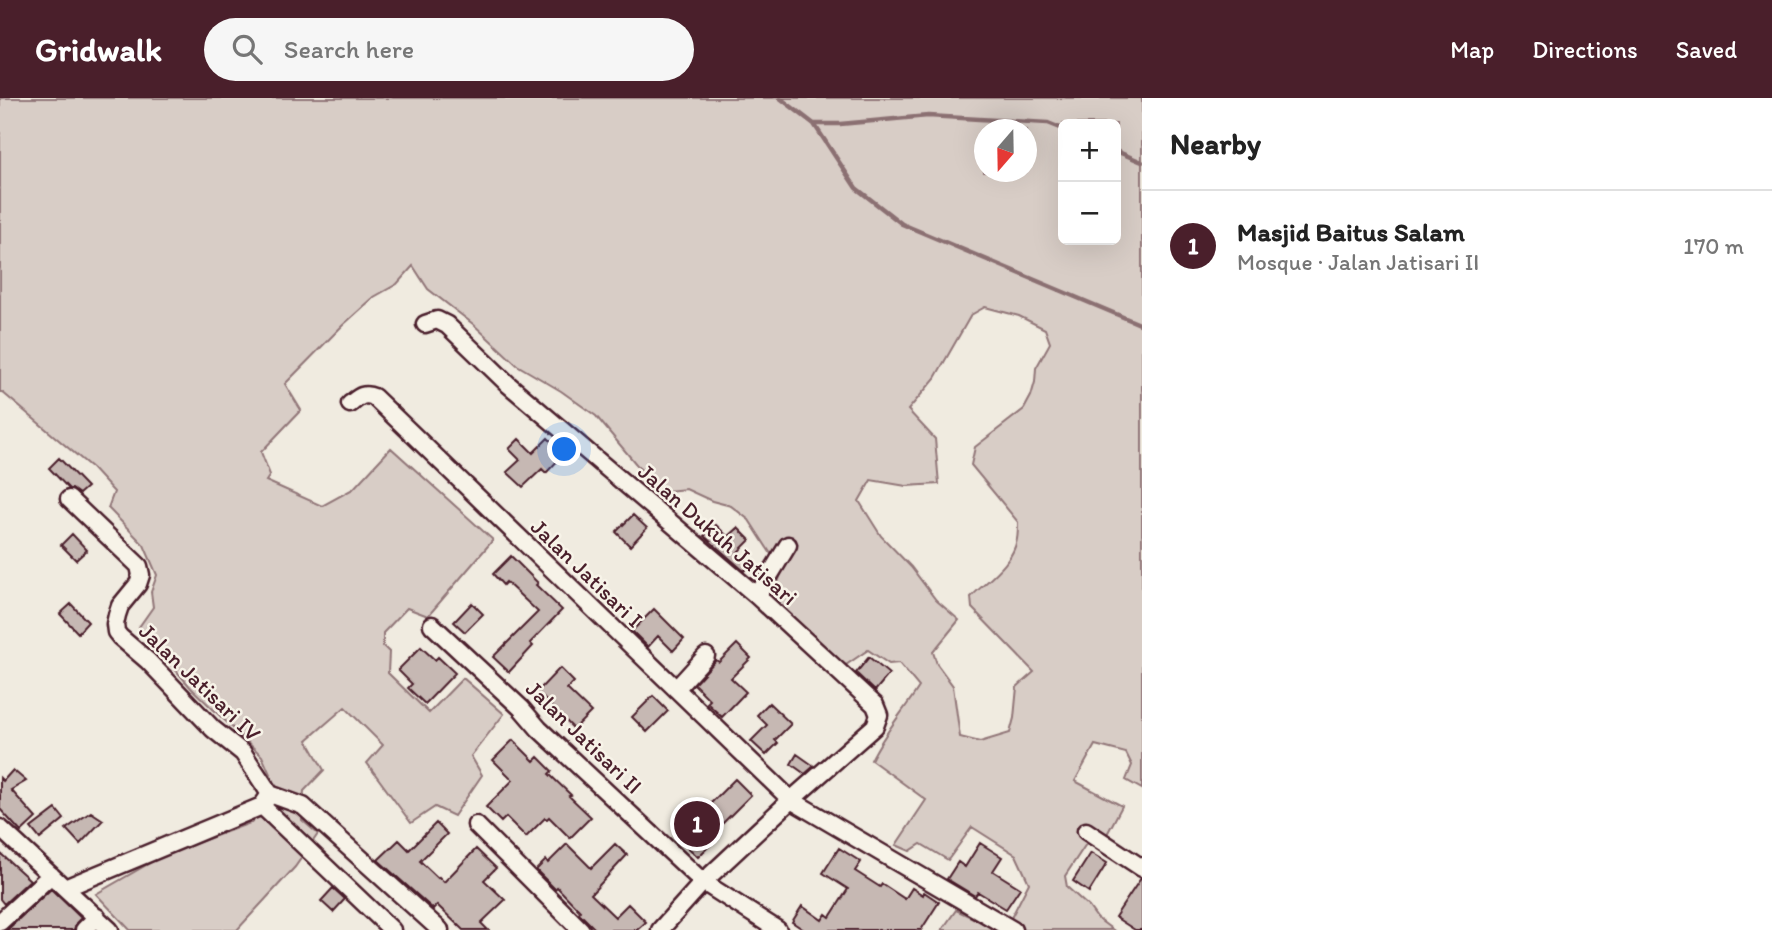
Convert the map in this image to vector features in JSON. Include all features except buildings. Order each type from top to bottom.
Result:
[{"type":"street","name":"Jalan Dukuh Jatisari","points":[[425,324],[437,320],[447,325],[509,385],[757,596],[874,705],[879,715],[875,726],[703,882],[660,930]]},
{"type":"street","name":"Jalan Jatisari I","points":[[349,404],[362,395],[374,397],[791,800]]},
{"type":"street","name":"Jalan Jatisari IV","points":[[69,499],[139,566],[141,575],[138,584],[120,606],[115,624],[116,632],[148,661],[213,729],[243,753],[266,800]]},
{"type":"street","points":[[757,596],[788,545]]},
{"type":"street","name":"Jalan Jatisari II","points":[[432,625],[703,882]]},
{"type":"street","points":[[676,689],[706,656]]},
{"type":"street","points":[[266,800],[392,930]]},
{"type":"street","points":[[65,888],[266,800],[303,806],[440,930]]},
{"type":"street","points":[[791,800],[1013,930]]},
{"type":"street","points":[[476,825],[581,930]]},
{"type":"street","points":[[1086,831],[1142,868]]},
{"type":"street","points":[[2,832],[110,930]]},
{"type":"street","points":[[0,922],[51,875]]},
{"type":"street","points":[[703,882],[779,930]]},
{"type":"street","points":[[84,930],[97,917]]},
{"type":"shaded area","points":[[0,98],[1142,98],[1142,789],[1126,780],[1132,765],[1126,753],[1095,745],[1075,781],[1122,806],[1105,838],[1088,841],[1065,876],[1067,887],[1097,918],[1113,930],[1001,930],[1011,918],[1029,883],[1016,855],[972,827],[948,860],[921,844],[910,851],[896,845],[926,800],[871,760],[919,687],[899,663],[889,664],[868,650],[843,667],[772,600],[782,571],[749,520],[731,506],[686,489],[667,491],[656,488],[596,416],[517,365],[473,324],[428,289],[413,266],[397,284],[374,297],[342,326],[285,384],[301,410],[261,452],[270,475],[266,481],[322,506],[353,489],[391,448],[493,540],[428,616],[407,608],[383,633],[383,646],[389,652],[388,673],[429,713],[463,678],[504,714],[471,756],[482,775],[454,816],[435,807],[411,823],[367,763],[383,745],[345,707],[307,740],[324,770],[304,791],[302,820],[318,834],[295,867],[237,930],[130,930],[96,894],[162,856],[253,822],[273,781],[262,756],[191,688],[139,627],[153,607],[151,592],[157,575],[144,545],[108,508],[114,492],[92,468],[2,392]],"holes":[[[985,307],[1019,316],[1045,329],[1050,343],[1036,368],[1031,396],[1024,409],[975,447],[971,465],[1018,522],[1015,548],[998,571],[971,597],[972,608],[1034,672],[1017,687],[1010,733],[980,742],[960,737],[953,686],[937,664],[933,652],[959,620],[936,600],[911,567],[881,536],[859,501],[871,480],[906,486],[939,484],[935,439],[908,410],[935,378],[971,315]]]},
{"type":"shaded area","points":[[956,910],[999,930],[942,930]]},
{"type":"waterway","points":[[780,98],[814,124],[856,188],[902,224],[1142,325]]},
{"type":"waterway","points":[[814,124],[928,116],[1048,123],[1058,127]]},
{"type":"waterway","points":[[1121,153],[1142,162]]},
{"type":"place","name":"Masjid Baitus Salam","points":[[697,824]]}]
